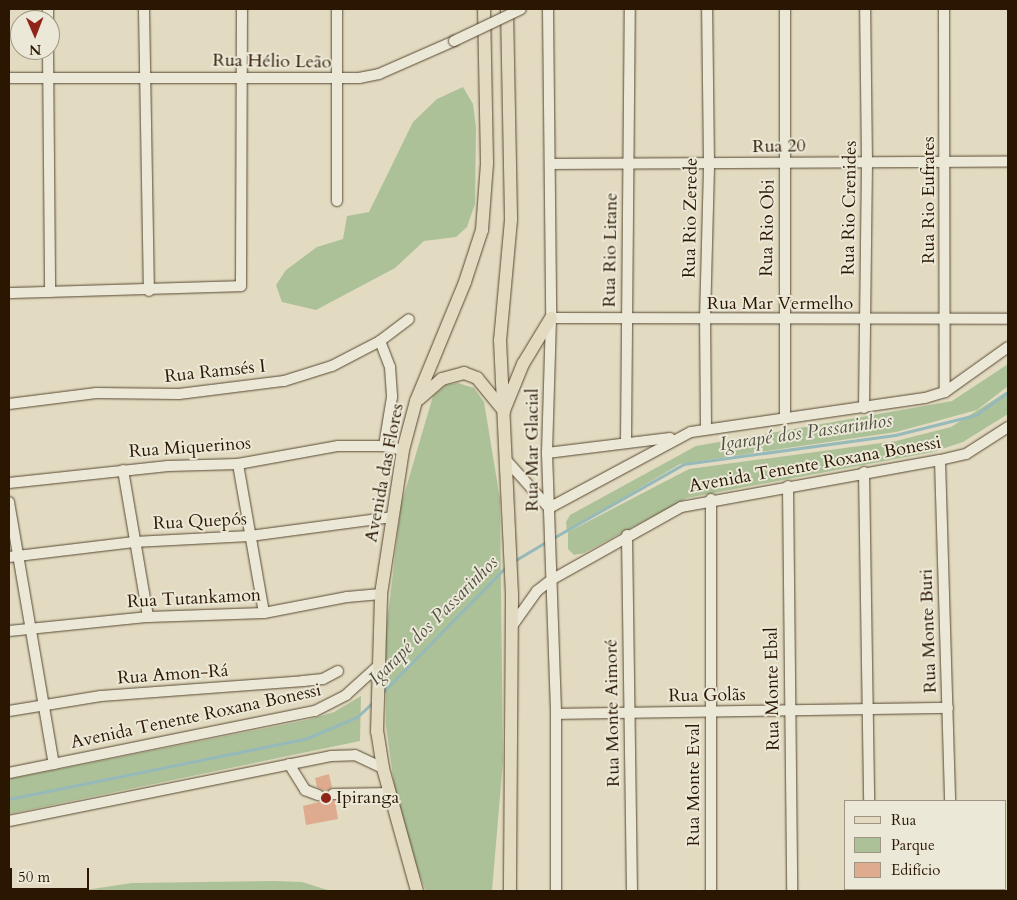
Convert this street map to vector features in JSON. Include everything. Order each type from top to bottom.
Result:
[{"type":"main road","name":"Avenida das Flores","points":[[417,891],[383,768],[378,732],[376,693],[381,594],[403,450],[416,401],[465,282],[482,230],[487,163],[484,9]]},
{"type":"main road","points":[[507,9],[511,220],[501,310],[512,595],[510,891]]},
{"type":"main road","points":[[504,411],[523,364],[551,318]]},
{"type":"main road","points":[[416,401],[442,379],[464,373],[477,378],[504,411]]},
{"type":"street","points":[[144,9],[149,291]]},
{"type":"street","points":[[9,293],[149,291],[241,286],[242,9]]},
{"type":"street","points":[[337,9],[337,201]]},
{"type":"street","name":"Rua Hélio Leão","points":[[9,78],[242,77],[338,79],[379,74],[521,9]]},
{"type":"street","name":"Rua Mar Glacial","points":[[548,9],[551,318],[547,453],[556,714],[556,891]]},
{"type":"street","name":"Rua Rio Litane","points":[[626,442],[630,9]]},
{"type":"street","name":"Rua Rio Zerede","points":[[706,428],[705,320],[709,164],[707,9]]},
{"type":"street","name":"Rua Rio Obi","points":[[785,9],[786,163],[783,318],[785,419]]},
{"type":"street","name":"Rua Rio Crenides","points":[[864,408],[867,162],[865,9]]},
{"type":"street","name":"Rua Rio Eufrates","points":[[944,9],[945,392]]},
{"type":"street","points":[[48,60],[50,292]]},
{"type":"street","name":"Rua 20","points":[[550,164],[1008,162]]},
{"type":"street","name":"Rua Mar Vermelho","points":[[551,318],[946,320],[1008,318]]},
{"type":"street","name":"Rua Ramsés I","points":[[9,404],[96,393],[179,394],[247,388],[310,375],[380,341],[409,319]]},
{"type":"street","points":[[380,341],[390,367],[392,397],[384,446]]},
{"type":"street","points":[[508,462],[549,508],[675,438],[706,428],[864,408],[945,392],[1008,347]]},
{"type":"street","name":"Avenida Tenente Roxana Bonessi","points":[[512,626],[537,591],[551,580],[627,535],[681,507],[711,499],[966,454],[1008,427]]},
{"type":"street","points":[[547,453],[626,442],[675,438]]},
{"type":"street","name":"Rua Miquerinos","points":[[9,483],[123,470],[238,464],[318,448],[384,446],[403,450]]},
{"type":"street","name":"Rua Monte Buri","points":[[940,460],[950,800]]},
{"type":"street","points":[[238,464],[264,613]]},
{"type":"street","points":[[123,470],[148,618]]},
{"type":"street","points":[[864,472],[869,800]]},
{"type":"street","name":"Rua Monte Ebal","points":[[788,486],[792,891]]},
{"type":"street","name":"Rua Monte Eval","points":[[711,499],[711,891]]},
{"type":"street","points":[[9,502],[20,555],[29,628],[54,764]]},
{"type":"street","name":"Rua Quepós","points":[[9,556],[134,542],[250,536],[392,517]]},
{"type":"street","name":"Rua Monte Aimoré","points":[[627,535],[632,891]]},
{"type":"street","name":"Rua Tutankamon","points":[[9,631],[148,618],[264,613],[347,597],[381,594]]},
{"type":"street","name":"Avenida Tenente Roxana Bonessi","points":[[9,773],[315,711],[346,695],[378,666]]},
{"type":"street","name":"Rua Amon-Rá","points":[[9,711],[43,703],[170,690],[323,679],[338,671]]},
{"type":"street","name":"Rua Golãs","points":[[556,714],[948,708]]},
{"type":"street","points":[[9,821],[331,756],[355,755],[383,768]]},
{"type":"street","points":[[288,764],[305,790],[318,795]]},
{"type":"street","points":[[333,794],[390,793]]},
{"type":"green space","points":[[463,87],[473,104],[476,127],[475,204],[467,227],[456,237],[424,241],[395,268],[316,310],[282,302],[276,285],[286,270],[317,247],[343,239],[347,216],[369,212],[413,122],[437,99]]},
{"type":"green space","points":[[1008,364],[1008,386],[977,410],[896,432],[680,464],[567,531],[566,522],[570,515],[696,446],[952,401]]},
{"type":"green space","points":[[458,383],[474,388],[484,402],[500,499],[503,761],[492,891],[426,891],[410,850],[396,798],[386,726],[386,632],[401,505],[433,396],[446,385]]},
{"type":"green space","points":[[1008,391],[1008,414],[963,442],[933,452],[687,498],[584,553],[574,555],[568,549],[568,532],[689,469],[896,441],[951,427]]},
{"type":"green space","points":[[361,696],[360,741],[9,814],[9,779],[307,720],[334,712]]},
{"type":"green space","points":[[302,882],[331,891],[79,891],[132,883]]},
{"type":"building","name":"Ipiranga","points":[[329,774],[332,787],[326,795],[335,801],[338,819],[306,825],[303,806],[319,802],[325,797],[324,791],[317,787],[315,778]]},
{"type":"waterway","name":"Igarapé dos Passarinhos","points":[[553,538],[684,464],[895,435],[976,415],[1008,392]]},
{"type":"waterway","name":"Igarapé dos Passarinhos","points":[[514,561],[547,541]]},
{"type":"waterway","name":"Igarapé dos Passarinhos","points":[[382,693],[507,566]]},
{"type":"waterway","name":"Igarapé dos Passarinhos","points":[[9,799],[305,739],[357,717],[374,701]]},
{"type":"tunnel","points":[[318,795],[333,794]]},
{"type":"place","name":"Ipiranga","points":[[326,798]]}]
